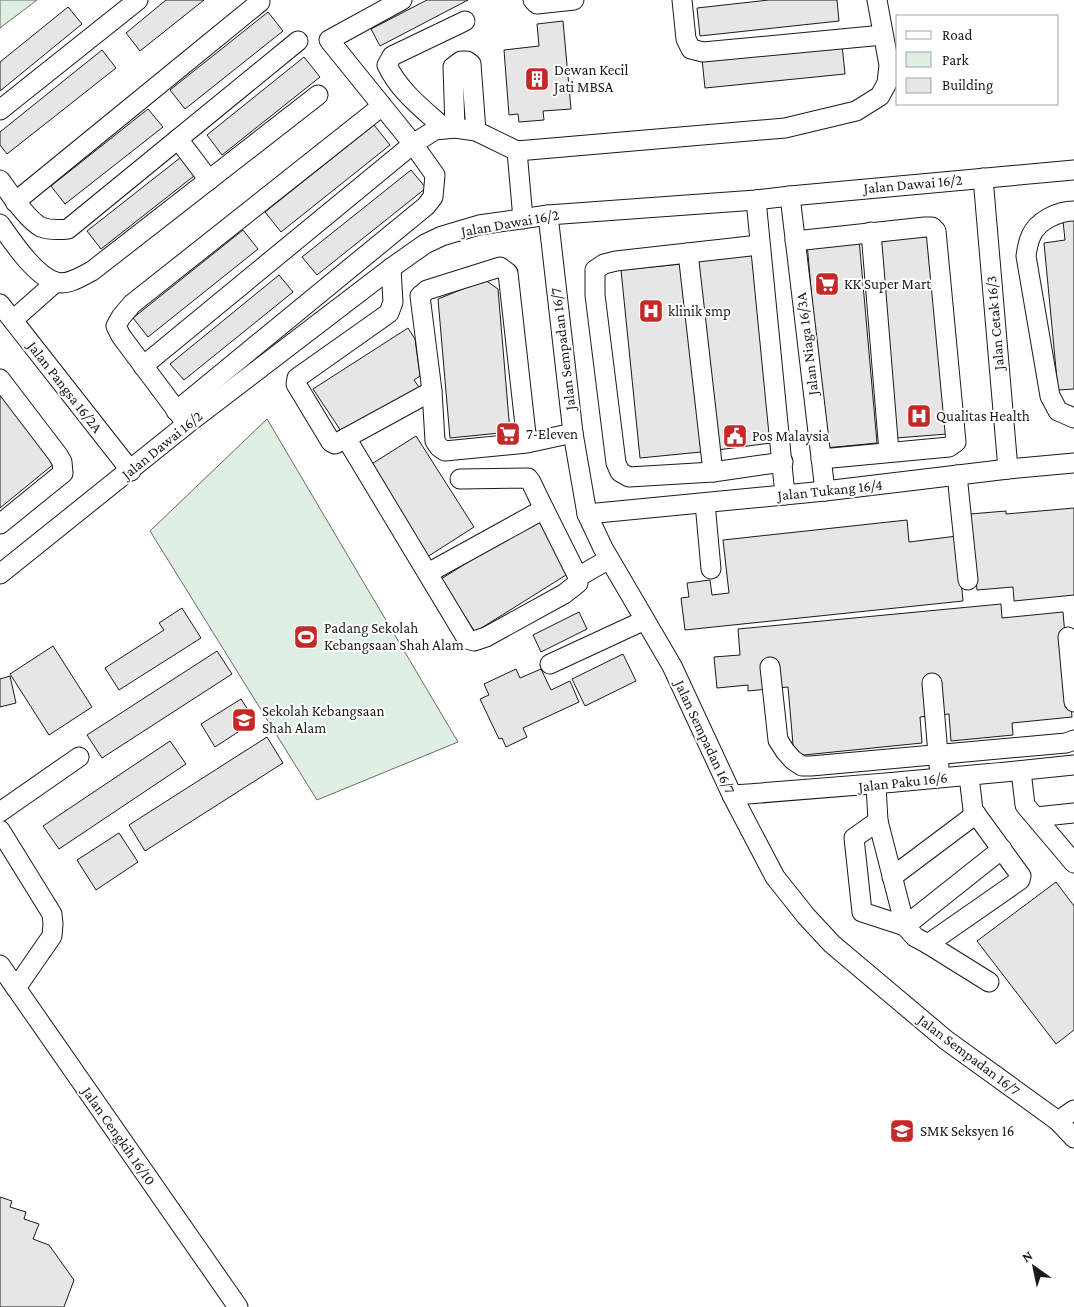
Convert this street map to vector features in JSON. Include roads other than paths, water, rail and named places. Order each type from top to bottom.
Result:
[{"type":"street","points":[[0,110],[138,0]]},
{"type":"street","points":[[382,106],[132,304],[121,317],[116,326],[121,336],[182,417],[426,206],[433,197],[434,175],[413,144],[329,40],[402,0]]},
{"type":"street","points":[[533,0],[537,4],[574,0]]},
{"type":"street","points":[[682,0],[686,39],[691,49],[703,52],[883,34]]},
{"type":"street","points":[[143,366],[413,144],[435,130],[450,128],[476,131],[517,151],[785,128],[856,111],[880,96],[888,83],[889,66],[877,0]]},
{"type":"street","points":[[15,202],[260,2]]},
{"type":"street","points":[[450,128],[404,91],[393,78],[387,65],[392,56],[465,21]]},
{"type":"street","points":[[0,180],[15,202],[40,226],[59,230],[68,229],[298,41]]},
{"type":"street","points":[[450,128],[453,67],[461,61],[467,61],[471,64],[476,131]]},
{"type":"street","points":[[0,224],[27,261],[56,282],[68,282],[92,271],[318,95]]},
{"type":"street","points":[[178,138],[209,180]]},
{"type":"street","points":[[517,151],[523,219]]},
{"type":"street","name":"Jalan Dawai 16/2","points":[[0,574],[131,471],[182,417],[425,244],[442,236],[479,226],[548,215],[756,200],[1074,170]]},
{"type":"street","name":"Jalan Cetak 16/3","points":[[983,178],[1008,468]]},
{"type":"street","name":"Jalan Niaga 16/3A","points":[[790,196],[825,492]]},
{"type":"street","points":[[756,200],[785,495]]},
{"type":"street","points":[[1074,211],[1056,215],[1040,223],[1031,235],[1026,256],[1050,396],[1058,411],[1074,418]]},
{"type":"street","name":"Jalan Sempadan 16/7","points":[[548,215],[573,433],[587,514],[609,559],[672,666],[732,796],[775,877],[806,916],[832,944],[946,1040],[1058,1121],[1074,1138]]},
{"type":"street","points":[[795,241],[925,227],[932,227],[936,231],[956,442],[949,447],[820,459]]},
{"type":"street","points":[[871,232],[889,452]]},
{"type":"street","points":[[759,245],[616,261],[604,264],[595,270],[595,295],[616,463],[620,472],[629,477],[713,472],[783,462]]},
{"type":"street","points":[[688,253],[713,472]]},
{"type":"street","points":[[527,443],[508,273],[500,267],[427,290],[420,296],[432,391],[435,441],[439,447],[445,452],[527,443],[573,433]]},
{"type":"street","points":[[391,268],[393,302],[389,313],[298,378],[296,384],[331,442],[335,444],[432,391]]},
{"type":"street","points":[[13,320],[56,282]]},
{"type":"street","name":"Jalan Pangsa 16/2A","points":[[0,304],[131,471]]},
{"type":"street","points":[[0,379],[58,454],[62,462],[63,473],[0,524]]},
{"type":"street","points":[[346,438],[467,639],[474,640],[486,637],[564,594],[578,583],[578,577],[528,478],[460,478]]},
{"type":"street","name":"Jalan Tukang 16/4","points":[[587,514],[825,492],[1008,468],[1074,463]]},
{"type":"street","points":[[957,475],[968,580]]},
{"type":"street","points":[[705,503],[710,569]]},
{"type":"street","points":[[428,573],[544,509]]},
{"type":"street","points":[[578,577],[609,559]]},
{"type":"street","points":[[550,664],[644,620]]},
{"type":"street","points":[[1068,637],[1074,702]]},
{"type":"street","points":[[770,666],[778,740],[793,760],[802,766],[1066,743],[1074,740]]},
{"type":"street","points":[[932,683],[940,777]]},
{"type":"street","points":[[0,812],[79,757]]},
{"type":"street","name":"Jalan Paku 16/6","points":[[732,796],[876,785],[940,777],[969,776],[1074,765]]},
{"type":"street","points":[[1021,771],[1026,805],[1074,863]]},
{"type":"street","points":[[928,944],[1020,880],[1021,876],[973,810],[969,776]]},
{"type":"street","points":[[876,785],[878,821],[904,926],[915,938],[989,982]]},
{"type":"street","points":[[1036,817],[1074,812]]},
{"type":"street","points":[[892,877],[976,814]]},
{"type":"street","points":[[878,821],[854,838],[862,912],[904,926]]},
{"type":"street","points":[[0,830],[52,914],[52,936],[16,988]]},
{"type":"street","points":[[904,926],[1002,849]]},
{"type":"street","name":"Jalan Cengkih 16/10","points":[[0,965],[238,1307]]},
{"type":"street","points":[[1058,1121],[1074,1110]]},
{"type":"place","name":"Dewan Kecil Jati MBSA","points":[[537,79]]},
{"type":"place","name":"KK Super Mart","points":[[827,284]]},
{"type":"place","name":"klinik smp","points":[[651,311]]},
{"type":"place","name":"Qualitas Health","points":[[919,416]]},
{"type":"place","name":"7-Eleven","points":[[508,434]]},
{"type":"place","name":"Pos Malaysia","points":[[735,436]]},
{"type":"place","name":"Padang Sekolah Kebangsaan Shah Alam","points":[[306,637]]},
{"type":"place","name":"Sekolah Kebangsaan Shah Alam","points":[[244,720]]},
{"type":"place","name":"SMK Seksyen 16","points":[[902,1131]]}]
